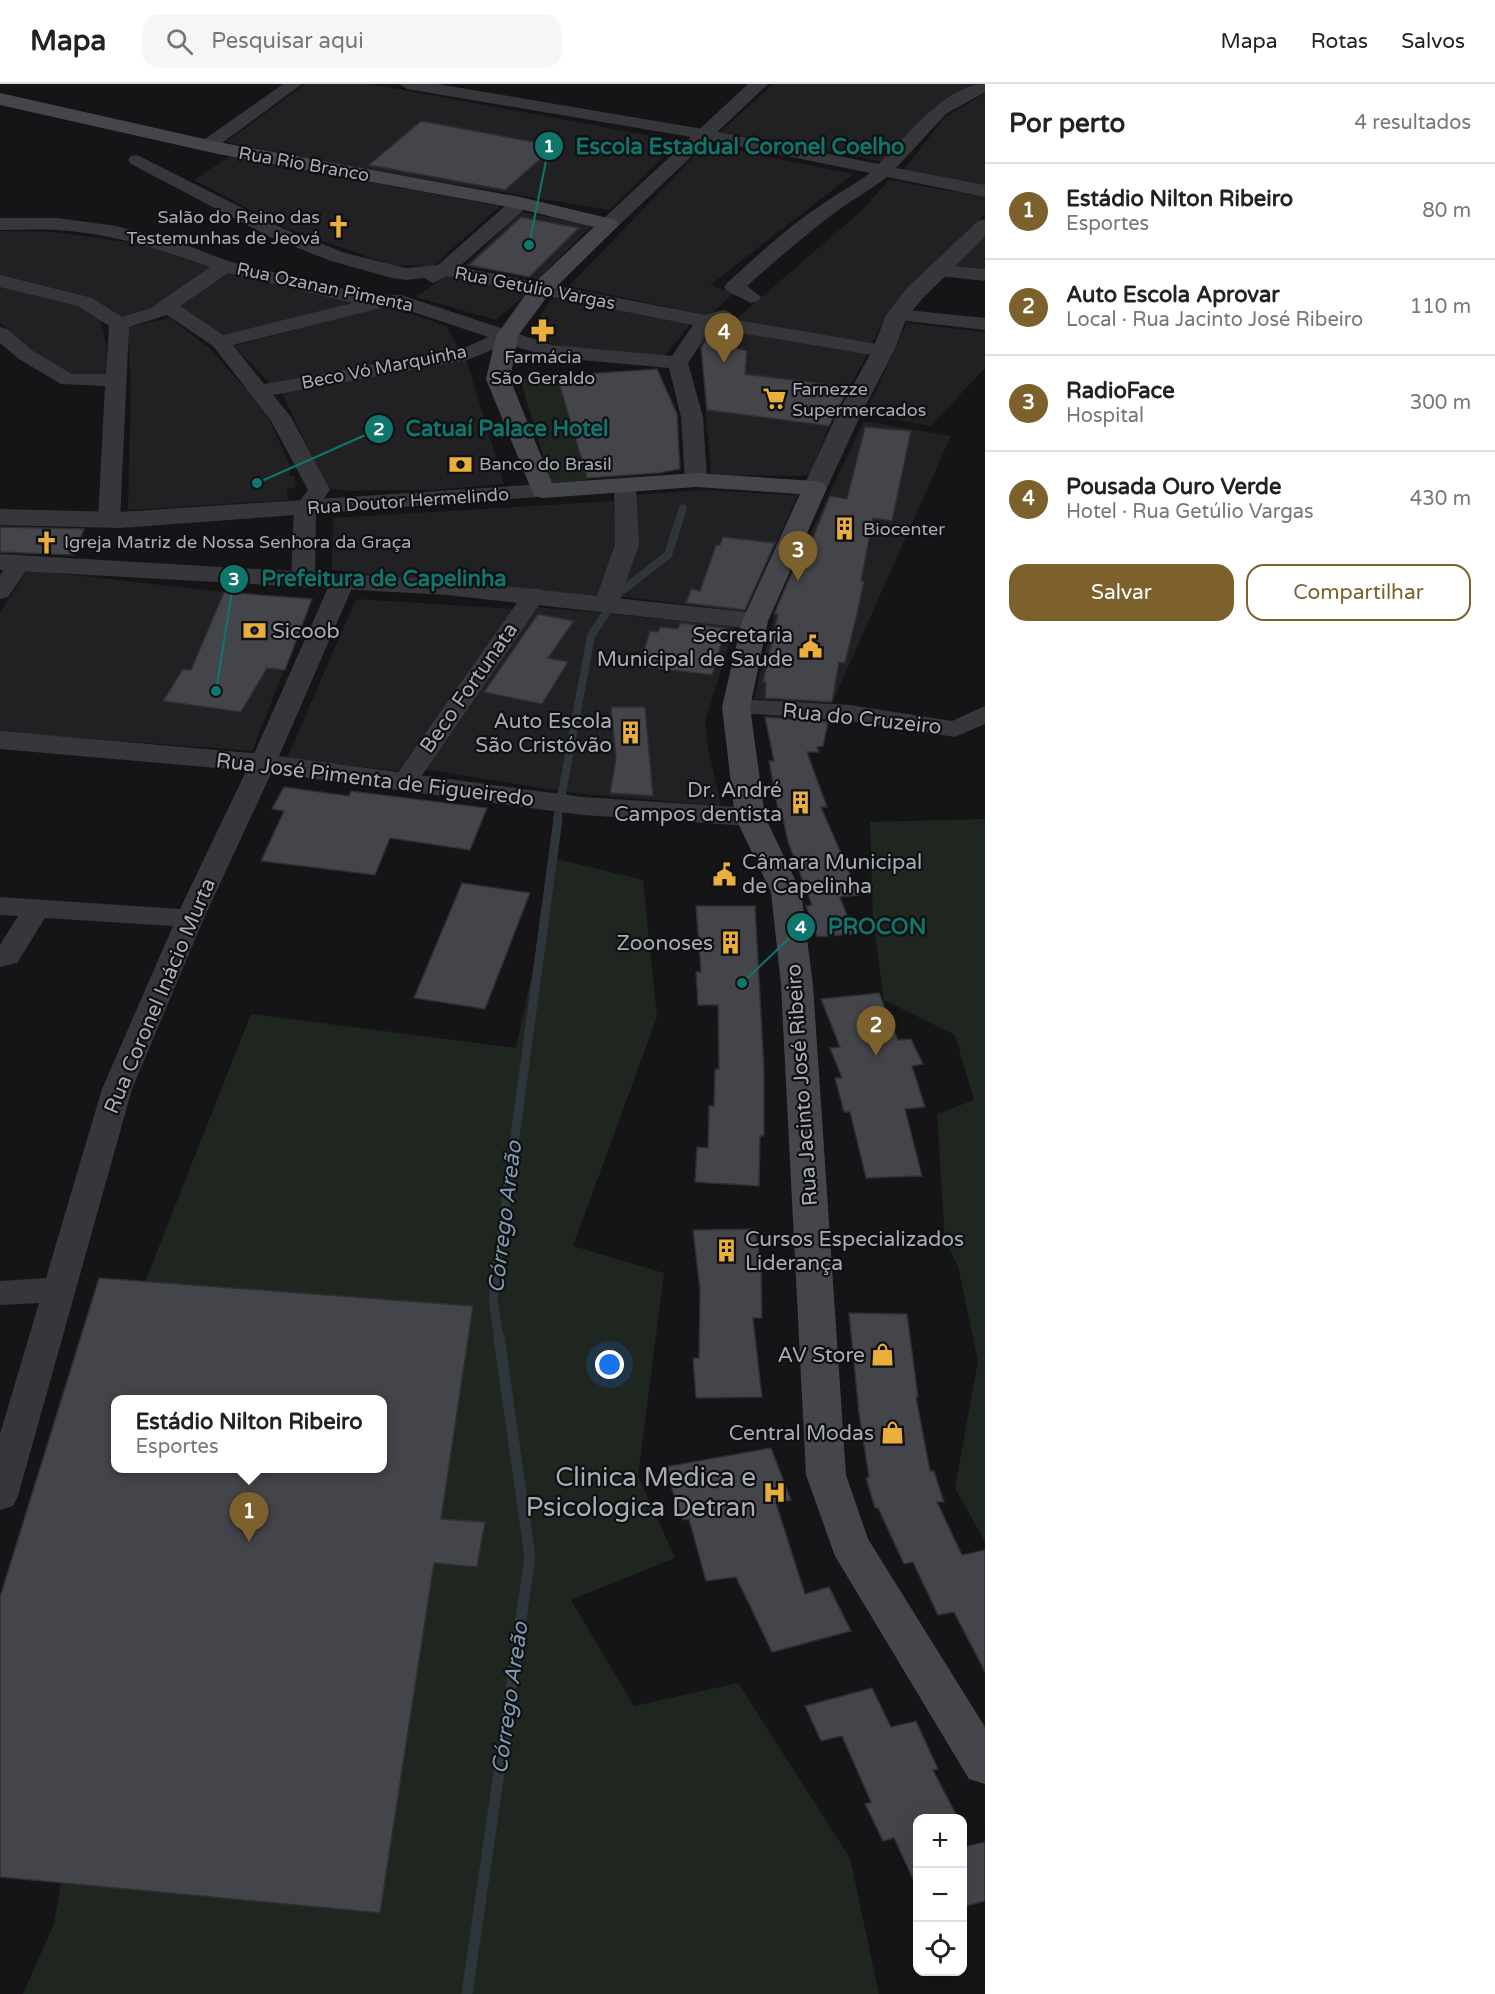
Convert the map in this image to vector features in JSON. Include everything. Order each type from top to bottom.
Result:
[{"type":"main road","name":"Rua Rio Branco","points":[[0,99],[205,155],[520,203],[609,224]]},
{"type":"main road","points":[[543,491],[498,379],[507,336],[541,289],[609,224]]},
{"type":"main road","name":"Rua Doutor Hermelindo","points":[[543,491],[696,480],[815,489]]},
{"type":"main road","name":"Rua Jacinto José Ribeiro","points":[[815,489],[755,621],[736,707],[750,817],[786,892],[797,985],[826,1475],[849,1544],[985,1766]]},
{"type":"street","points":[[174,179],[294,84]]},
{"type":"street","points":[[407,84],[703,134],[985,191]]},
{"type":"street","points":[[609,224],[759,84]]},
{"type":"street","points":[[751,297],[734,287],[775,250],[833,205],[864,187],[940,110],[985,85]]},
{"type":"street","name":"Rua Getúlio Vargas","points":[[137,160],[277,233],[338,257],[406,274],[444,270],[705,321],[883,351]]},
{"type":"street","points":[[775,250],[798,256],[851,209],[864,187]]},
{"type":"street","points":[[220,342],[394,299],[444,270],[520,203]]},
{"type":"street","name":"Rua Ozanan Pimenta","points":[[0,224],[57,224],[116,232],[168,244],[225,266],[365,300],[394,299],[549,351],[678,363]]},
{"type":"street","name":"Rua Jacinto José Ribeiro","points":[[815,489],[849,414],[883,351],[897,315],[937,271],[985,225]]},
{"type":"street","points":[[119,324],[158,312],[225,266]]},
{"type":"street","points":[[937,271],[985,275]]},
{"type":"street","points":[[0,281],[85,302],[119,324]]},
{"type":"street","points":[[696,480],[692,417],[678,363],[705,321],[724,316],[767,283]]},
{"type":"street","points":[[166,305],[220,342],[280,417],[319,490],[304,508],[303,580]]},
{"type":"street","points":[[897,315],[985,324]]},
{"type":"street","points":[[109,520],[119,324]]},
{"type":"street","points":[[0,333],[26,355],[68,381],[116,380]]},
{"type":"street","name":"Beco Vó Marquinha","points":[[258,391],[467,354],[507,336]]},
{"type":"street","points":[[0,357],[26,355]]},
{"type":"street","points":[[614,605],[627,545],[625,486]]},
{"type":"street","name":"Rua Doutor Hermelindo","points":[[0,517],[109,520],[543,491]]},
{"type":"street","points":[[0,592],[10,563],[343,581],[534,595],[755,621]]},
{"type":"street","name":"Rua Coronel Inácio Murta","points":[[0,1496],[117,1089],[190,918],[263,763],[343,581]]},
{"type":"street","name":"Beco Fortunata","points":[[405,781],[534,595]]},
{"type":"street","name":"Rua do Cruzeiro","points":[[736,707],[850,713],[955,729],[985,714]]},
{"type":"street","name":"Rua José Pimenta de Figueiredo","points":[[0,740],[263,763],[583,806],[750,817]]},
{"type":"street","points":[[0,906],[190,918]]},
{"type":"street","points":[[0,958],[8,957],[37,907]]},
{"type":"street","points":[[0,1293],[59,1290]]},
{"type":"shaded area","points":[[305,84],[371,84],[679,141],[609,210],[356,168],[226,142]]},
{"type":"shaded area","points":[[773,84],[978,84],[932,110],[882,162],[792,143],[719,133]]},
{"type":"shaded area","points":[[985,93],[985,187],[903,171],[944,118]]},
{"type":"shaded area","points":[[706,144],[853,174],[710,285],[734,293],[709,316],[569,286]]},
{"type":"shaded area","points":[[230,156],[500,206],[433,266],[392,265],[285,228],[194,180]]},
{"type":"shaded area","points":[[889,180],[985,197],[985,214],[887,315],[871,344],[735,320],[860,212]]},
{"type":"shaded area","points":[[521,212],[592,225],[538,279],[465,266]]},
{"type":"shaded area","points":[[0,231],[54,232],[155,246],[213,267],[150,310],[124,319],[0,277]]},
{"type":"shaded area","points":[[985,234],[985,272],[948,269]]},
{"type":"shaded area","points":[[231,270],[362,302],[225,337],[177,305]]},
{"type":"shaded area","points":[[448,274],[530,291],[496,320],[416,297]]},
{"type":"shaded area","points":[[0,284],[51,295],[99,313],[106,343],[107,378],[74,378],[28,348],[0,323]]},
{"type":"shaded area","points":[[555,298],[691,323],[664,357],[594,352],[537,341],[537,321],[550,301]]},
{"type":"shaded area","points":[[386,305],[446,326],[460,351],[271,384],[234,346]]},
{"type":"shaded area","points":[[170,318],[208,347],[265,410],[289,463],[290,476],[295,476],[296,488],[287,489],[288,500],[128,510],[131,383],[127,327]]},
{"type":"shaded area","points":[[907,323],[985,332],[985,368],[931,426],[865,414]]},
{"type":"shaded area","points":[[710,326],[868,353],[829,426],[810,476],[711,475],[700,339]]},
{"type":"shaded area","points":[[466,358],[504,484],[432,490],[348,491],[327,488],[281,391]]},
{"type":"shaded area","points":[[557,376],[587,480],[551,483],[520,379]]},
{"type":"shaded area","points":[[864,421],[951,436],[832,703],[754,699],[777,603]]},
{"type":"shaded area","points":[[702,490],[798,495],[745,612],[618,596],[634,495]]},
{"type":"shaded area","points":[[613,501],[619,546],[598,598],[332,570],[333,518]]},
{"type":"shaded area","points":[[28,570],[224,592],[312,599],[252,751],[0,732],[0,612]]},
{"type":"shaded area","points":[[356,599],[514,609],[398,771],[287,758]]},
{"type":"shaded area","points":[[538,607],[735,626],[705,721],[708,747],[721,806],[573,793],[422,769]]},
{"type":"shaded area","points":[[985,819],[985,1542],[955,1488],[978,1361],[958,1266],[945,1241],[937,1114],[974,1100],[955,1035],[884,1000],[873,919],[870,822]]},
{"type":"shaded area","points":[[557,859],[643,880],[657,1017],[573,1246],[664,1273],[638,1476],[675,1558],[571,1600],[634,1706],[738,1683],[850,1858],[879,1994],[23,1994],[54,1924],[61,1883],[379,1913],[473,1307],[145,1282],[251,1014],[516,1048]]},
{"type":"building","points":[[421,121],[555,146],[505,190],[369,165]]},
{"type":"building","points":[[521,217],[579,228],[529,277],[469,265]]},
{"type":"building","name":"Farnezze Supermercados","points":[[706,340],[747,351],[745,374],[849,387],[829,426],[707,410],[701,348]]},
{"type":"building","points":[[657,369],[677,414],[680,469],[659,473],[587,478],[557,376]]},
{"type":"building","points":[[865,427],[911,431],[892,521],[873,518],[857,614],[845,663],[839,662],[832,702],[765,698],[766,682],[763,682],[778,614],[774,614],[803,547],[809,547],[830,496],[847,499]]},
{"type":"building","name":"Igreja Matriz de Nossa Senhora da Graça","points":[[0,527],[84,529],[74,555],[0,552]]},
{"type":"building","points":[[723,537],[775,543],[745,610],[686,603],[691,589],[700,591],[716,545],[720,545]]},
{"type":"building","name":"Sicoob","points":[[224,592],[312,599],[285,670],[267,668],[241,712],[163,701],[183,669],[191,670]]},
{"type":"building","points":[[538,614],[574,621],[548,658],[568,662],[542,704],[484,692]]},
{"type":"building","points":[[680,623],[726,628],[712,675],[639,666],[650,631],[658,632],[660,627],[678,629]]},
{"type":"building","points":[[611,707],[645,707],[653,796],[610,793],[616,759]]},
{"type":"building","points":[[765,717],[828,722],[823,746],[817,747],[819,752],[807,752],[827,807],[821,807],[859,895],[840,897],[854,934],[817,937],[806,906],[812,905],[788,842],[781,809],[778,810],[769,761],[774,761]]},
{"type":"building","points":[[284,787],[349,796],[351,791],[487,808],[470,850],[390,838],[375,875],[261,861],[284,811],[272,809]]},
{"type":"building","points":[[462,883],[530,893],[485,1009],[414,998]]},
{"type":"building","points":[[696,906],[755,906],[764,1070],[764,1136],[760,1136],[759,1186],[695,1182],[697,1147],[708,1148],[709,1106],[714,1106],[715,1069],[719,1069],[718,1005],[698,1005],[696,972],[701,972]]},
{"type":"building","points":[[879,993],[898,1040],[911,1039],[923,1064],[912,1066],[925,1107],[905,1109],[922,1176],[866,1178],[850,1112],[844,1112],[835,1078],[842,1078],[830,1048],[840,1047],[821,999]]},
{"type":"building","points":[[755,1229],[761,1265],[762,1318],[753,1318],[762,1397],[696,1398],[693,1358],[699,1358],[700,1289],[693,1230]]},
{"type":"building","points":[[99,1278],[473,1306],[441,1519],[485,1522],[477,1567],[434,1563],[380,1913],[0,1877],[0,1597]]},
{"type":"building","points":[[849,1313],[907,1314],[918,1397],[916,1397],[930,1471],[934,1471],[944,1502],[937,1502],[962,1555],[985,1550],[985,1672],[954,1612],[938,1615],[913,1562],[904,1564],[878,1508],[875,1508],[866,1478],[869,1477],[859,1413]]},
{"type":"building","points":[[771,1448],[791,1500],[776,1503],[805,1594],[829,1587],[851,1631],[772,1652],[736,1577],[706,1581],[689,1519],[683,1520],[664,1467]]},
{"type":"building","points":[[872,1688],[891,1727],[916,1721],[938,1769],[933,1770],[956,1814],[913,1814],[913,1879],[894,1838],[883,1841],[865,1804],[871,1802],[842,1736],[821,1741],[805,1706]]},
{"type":"building","points":[[985,1842],[985,1901],[967,1906],[967,1868],[967,1846]]},
{"type":"waterway","name":"Córrego Areão","points":[[557,820],[591,636],[620,592],[668,555],[683,508]]},
{"type":"waterway","name":"Córrego Areão","points":[[499,1339],[493,1299],[558,819]]},
{"type":"waterway","name":"Córrego Areão","points":[[467,1994],[530,1557],[499,1337]]},
{"type":"place","name":"Salão do Reino das Testemunhas de Jeová","points":[[338,227]]},
{"type":"place","name":"Escola Estadual Coronel Coelho","points":[[529,245]]},
{"type":"place","name":"Farmácia São Geraldo","points":[[543,331]]},
{"type":"place","name":"Pousada Ouro Verde","points":[[724,363]]},
{"type":"place","name":"Farnezze Supermercados","points":[[774,399]]},
{"type":"place","name":"Banco do Brasil","points":[[461,464]]},
{"type":"place","name":"Catuaí Palace Hotel","points":[[257,483]]},
{"type":"place","name":"Biocenter","points":[[845,529]]},
{"type":"place","name":"Igreja Matriz de Nossa Senhora da Graça","points":[[46,542]]},
{"type":"place","name":"RadioFace","points":[[798,581]]},
{"type":"place","name":"Sicoob","points":[[254,631]]},
{"type":"place","name":"Secretaria Municipal de Saude","points":[[811,647]]},
{"type":"place","name":"Prefeitura de Capelinha","points":[[216,691]]},
{"type":"place","name":"Auto Escola São Cristóvão","points":[[630,733]]},
{"type":"place","name":"Dr. André Campos dentista","points":[[800,802]]},
{"type":"place","name":"Câmara Municipal de Capelinha","points":[[724,874]]},
{"type":"place","name":"Zoonoses","points":[[731,943]]},
{"type":"place","name":"PROCON","points":[[742,983]]},
{"type":"place","name":"Auto Escola Aprovar","points":[[876,1056]]},
{"type":"place","name":"Cursos Especializados Liderança","points":[[727,1251]]},
{"type":"place","name":"AV Store","points":[[883,1355]]},
{"type":"place","name":"Central Modas","points":[[892,1433]]},
{"type":"place","name":"Clinica Medica e Psicologica Detran","points":[[774,1492]]},
{"type":"place","name":"Estádio Nilton Ribeiro","points":[[249,1542]]}]
